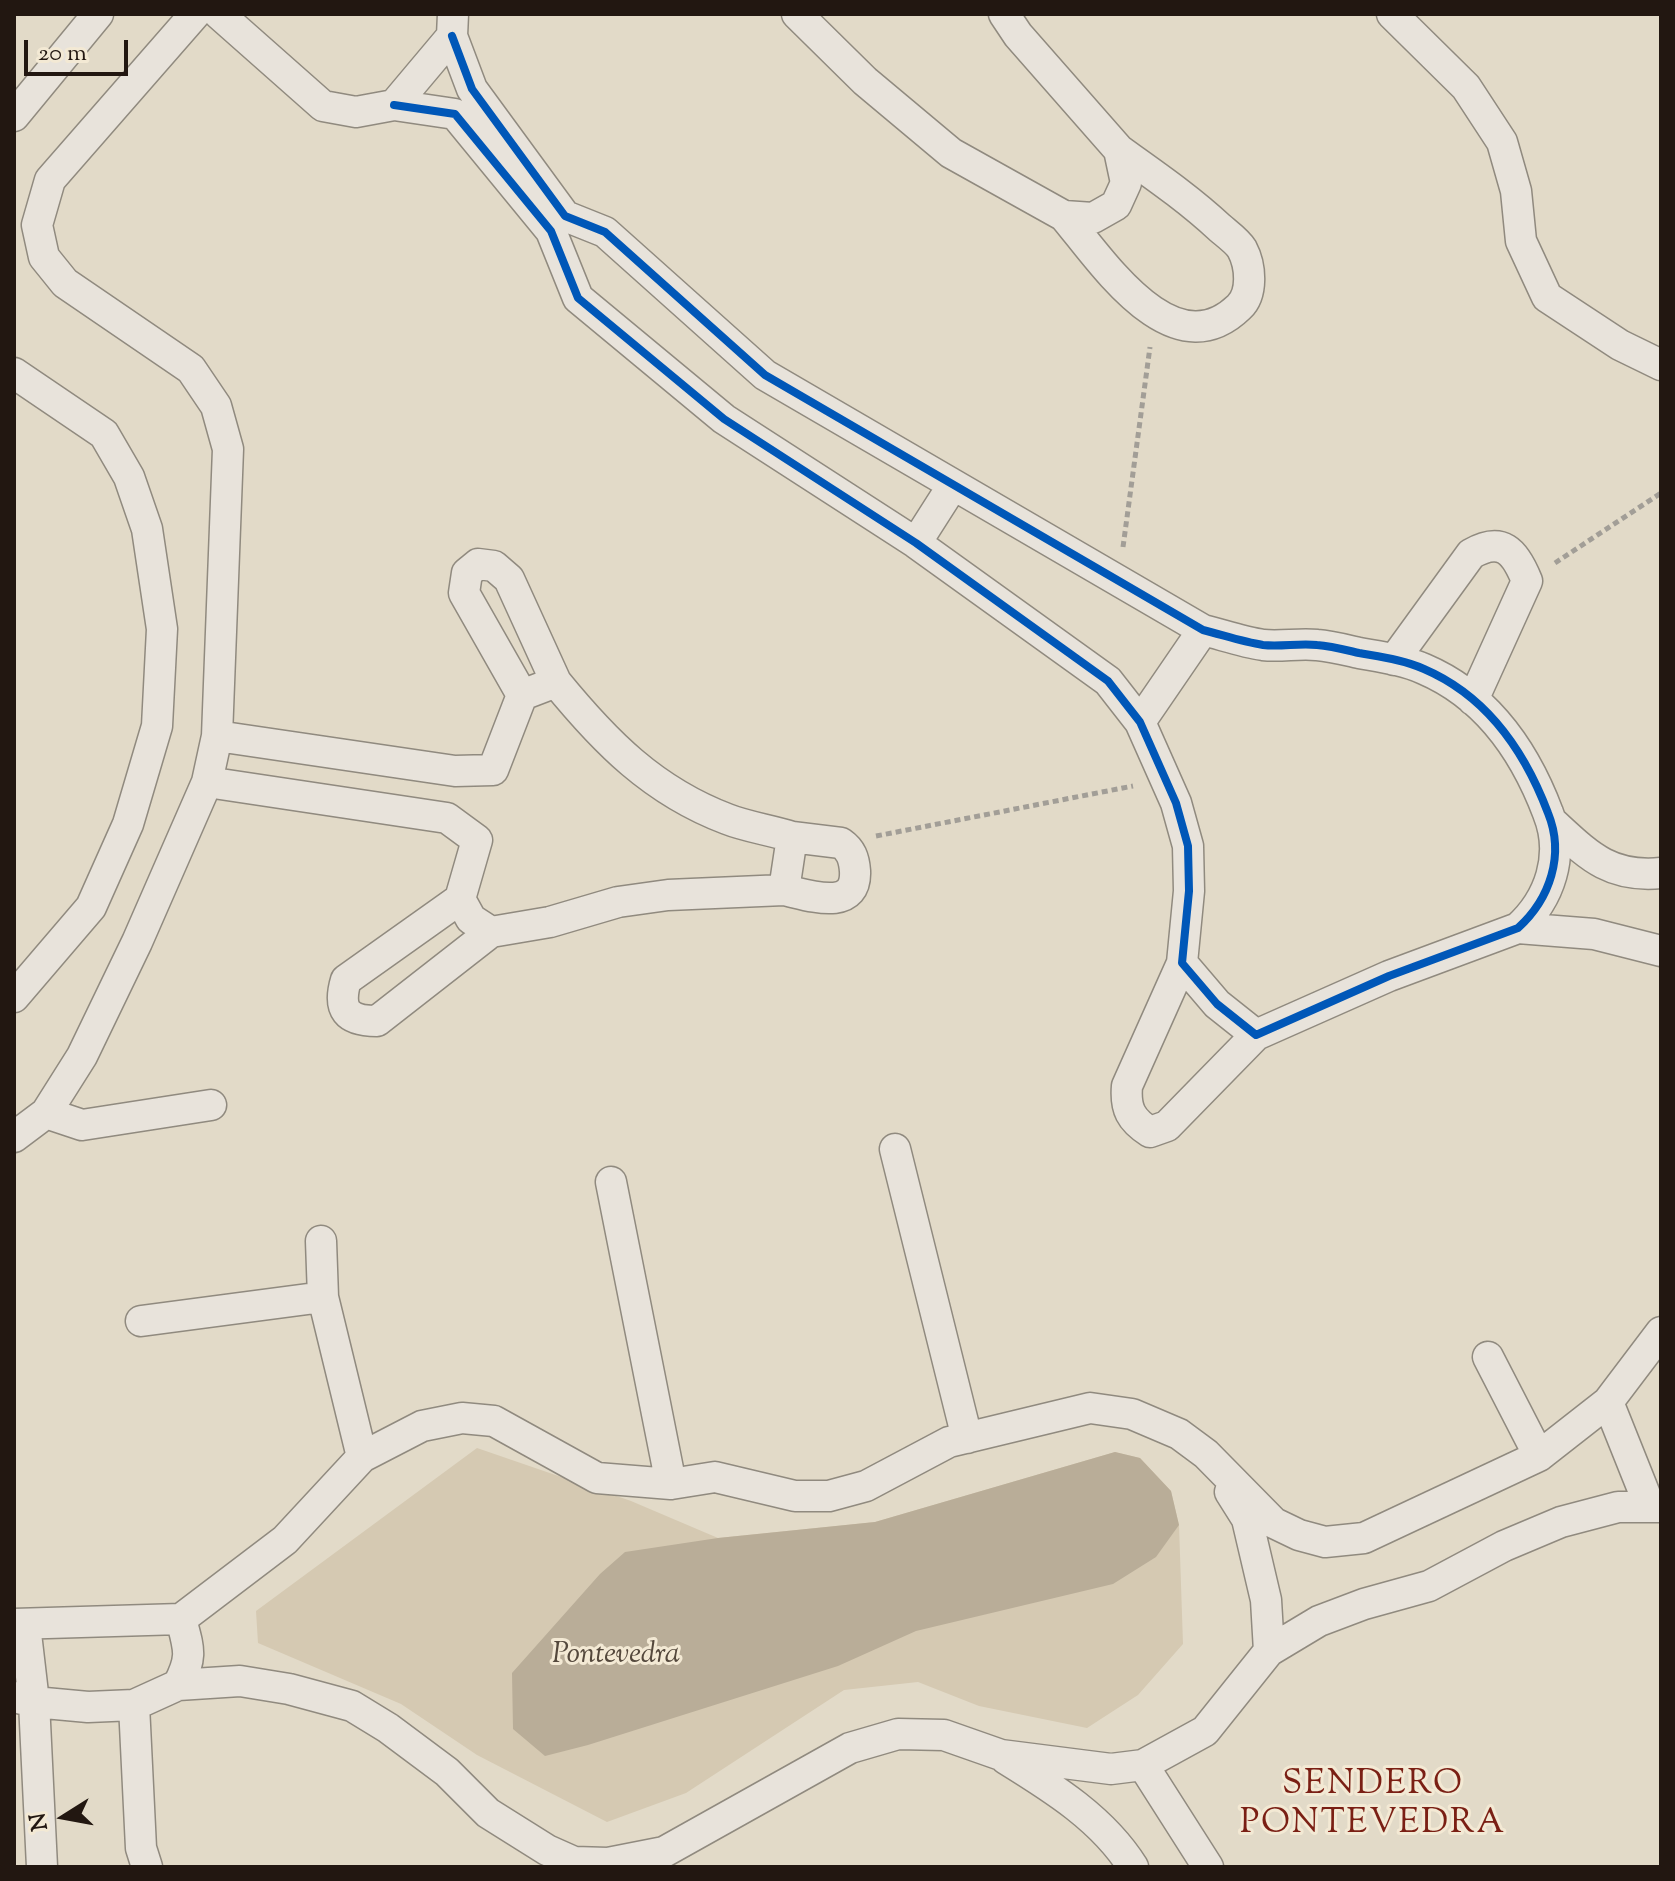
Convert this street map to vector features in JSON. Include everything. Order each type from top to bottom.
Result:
[{"type":"street","points":[[14,116],[98,14]]},
{"type":"street","points":[[14,1137],[46,1113],[82,1056],[137,942],[207,782],[217,736],[228,449],[216,406],[191,369],[65,283],[44,257],[37,225],[50,180],[195,14]]},
{"type":"street","points":[[219,14],[323,106],[356,112],[394,105],[455,114],[551,231],[578,298],[724,419],[916,543],[1108,681],[1140,722],[1176,803],[1188,846],[1189,891],[1182,963],[1127,1086],[1126,1105],[1135,1123],[1150,1132],[1167,1126],[1256,1035],[1389,976],[1518,928],[1535,913],[1549,888],[1555,857],[1552,822],[1522,754],[1502,727],[1473,700],[1425,669],[1394,660],[1318,645],[1264,645],[1203,630],[765,375],[605,232],[565,216],[472,89],[452,25]]},
{"type":"street","points":[[797,14],[865,81],[951,153],[1064,216],[1116,279],[1154,314],[1180,326],[1225,320],[1243,303],[1250,280],[1242,248],[1192,202],[1119,150],[1018,35],[1004,14]]},
{"type":"street","points":[[1392,14],[1466,87],[1502,142],[1516,191],[1521,241],[1547,297],[1620,345],[1661,365]]},
{"type":"street","points":[[394,105],[452,25]]},
{"type":"street","points":[[1064,216],[1093,218],[1116,205],[1126,183],[1119,150]]},
{"type":"street","points":[[14,373],[104,434],[123,466],[147,529],[162,629],[157,726],[128,824],[91,907],[14,997]]},
{"type":"street","points":[[916,543],[953,485]]},
{"type":"street","points":[[1394,660],[1471,554],[1484,547],[1498,545],[1511,552],[1527,581],[1473,700]]},
{"type":"street","points":[[207,782],[447,818],[477,840],[460,899],[346,980],[341,996],[347,1012],[358,1021],[377,1021],[491,932],[550,922],[618,902],[668,895],[784,890],[829,900],[842,897],[852,888],[855,874],[853,857],[841,843],[792,837],[730,821],[683,800],[634,767],[582,714],[556,682],[509,579],[494,566],[478,564],[467,573],[464,593],[522,695]]},
{"type":"street","points":[[1140,722],[1203,630]]},
{"type":"street","points":[[217,736],[455,771],[493,770],[522,695],[556,682]]},
{"type":"street","points":[[1552,822],[1585,853],[1617,871],[1640,875],[1661,873]]},
{"type":"street","points":[[784,890],[792,837]]},
{"type":"street","points":[[460,899],[471,919],[491,932]]},
{"type":"street","points":[[1518,928],[1594,934],[1661,951]]},
{"type":"street","points":[[1182,963],[1217,1004],[1256,1035]]},
{"type":"street","points":[[46,1113],[82,1125],[211,1105]]},
{"type":"street","points":[[895,1149],[967,1438]]},
{"type":"street","points":[[611,1182],[671,1484]]},
{"type":"street","points":[[321,1241],[323,1297],[362,1457]]},
{"type":"street","points":[[141,1321],[323,1297]]},
{"type":"street","points":[[42,1867],[24,1700],[20,1625],[181,1619],[213,1598],[285,1540],[362,1457],[422,1426],[462,1418],[494,1421],[597,1478],[671,1484],[715,1477],[795,1496],[829,1496],[866,1486],[949,1442],[1090,1408],[1132,1414],[1179,1434],[1206,1454],[1274,1523],[1299,1535],[1325,1542],[1364,1538],[1539,1456],[1608,1402],[1661,1332]]},
{"type":"street","points":[[1488,1357],[1539,1456]]},
{"type":"street","points":[[24,1700],[88,1707],[134,1705],[178,1685],[240,1681],[289,1689],[352,1706],[388,1728],[447,1772],[488,1813],[547,1850],[574,1862],[608,1863],[664,1852],[850,1748],[898,1734],[944,1735],[1001,1755],[1111,1769],[1143,1765],[1205,1731],[1269,1651],[1319,1621],[1364,1604],[1429,1586],[1504,1546],[1561,1522],[1618,1507],[1656,1507],[1608,1402]]},
{"type":"street","points":[[1206,1454],[1247,1519],[1266,1600],[1269,1651]]},
{"type":"street","points":[[178,1685],[189,1665],[181,1619]]},
{"type":"street","points":[[134,1705],[141,1848],[147,1867]]},
{"type":"street","points":[[1001,1755],[1068,1798],[1122,1850],[1133,1867]]},
{"type":"street","points":[[1143,1765],[1208,1867]]},
{"type":"path","points":[[1118,581],[1154,314]]},
{"type":"path","points":[[1527,581],[1661,493]]},
{"type":"path","points":[[841,843],[1165,779]]},
{"type":"green space","name":"Pontevedra","points":[[477,1448],[631,1501],[718,1538],[875,1522],[1115,1452],[1140,1458],[1171,1491],[1179,1525],[1183,1644],[1138,1695],[1087,1728],[979,1706],[918,1682],[844,1690],[686,1793],[607,1822],[477,1755],[401,1704],[258,1643],[256,1611]]},
{"type":"shaded area","points":[[1115,1452],[1140,1458],[1171,1491],[1179,1525],[1156,1557],[1113,1584],[916,1631],[838,1666],[545,1756],[513,1729],[512,1673],[600,1574],[625,1552],[718,1538],[875,1522]]},
{"type":"cycle path","points":[[394,105],[455,114],[551,231],[578,298],[724,419],[916,543],[1108,681],[1140,722],[1176,803],[1188,846],[1189,891],[1182,963],[1217,1004],[1256,1035],[1389,976],[1518,928],[1539,904],[1554,860],[1553,829],[1548,813],[1515,748],[1501,728],[1467,694],[1424,669],[1400,661],[1322,646],[1263,645],[1203,630],[765,375],[605,232],[565,216],[472,89],[452,36]]},
{"type":"district","name":"SENDERO PONTEVEDRA","points":[[1373,1806]]}]
